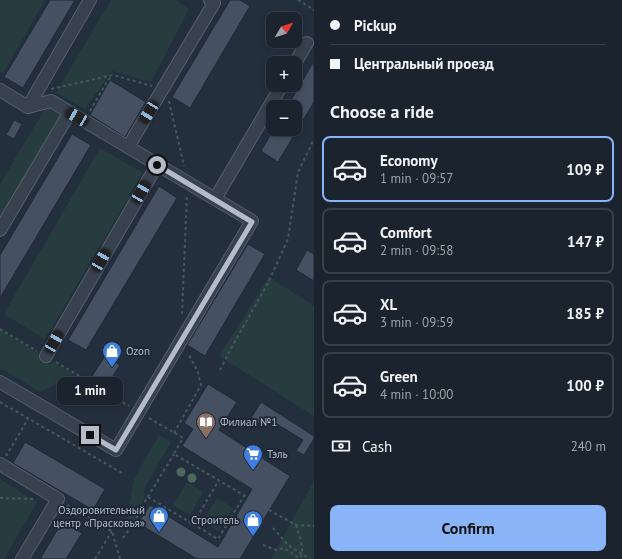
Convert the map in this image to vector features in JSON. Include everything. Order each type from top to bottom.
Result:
[{"type":"street","points":[[28,107],[90,0]]},
{"type":"street","points":[[128,147],[214,2],[210,0]]},
{"type":"street","points":[[299,56],[307,43]]},
{"type":"street","points":[[215,199],[278,92]]},
{"type":"street","points":[[0,382],[116,450],[252,222],[51,101],[28,107],[2,96]]},
{"type":"street","points":[[0,230],[70,112]]},
{"type":"street","points":[[46,356],[157,165]]},
{"type":"street","points":[[0,464],[58,499],[22,559]]},
{"type":"path","points":[[298,0],[314,10]]},
{"type":"path","points":[[36,92],[113,75],[162,89],[170,103],[187,183],[182,317]]},
{"type":"path","points":[[84,121],[108,80],[113,75]]},
{"type":"path","points":[[220,370],[268,283],[288,239],[298,172],[314,139]]},
{"type":"path","points":[[0,329],[183,438],[135,521],[123,538]]},
{"type":"path","points":[[174,432],[201,385],[198,372],[181,341]]},
{"type":"path","points":[[0,402],[122,473]]},
{"type":"path","points":[[0,464],[28,419]]},
{"type":"path","points":[[174,454],[247,498]]},
{"type":"path","points":[[193,524],[219,480]]},
{"type":"path","points":[[148,497],[218,539],[244,496]]},
{"type":"path","points":[[0,498],[36,499]]},
{"type":"path","points":[[58,499],[112,531],[120,559]]},
{"type":"path","points":[[269,510],[296,525],[314,526]]},
{"type":"path","points":[[263,545],[276,550],[284,548],[300,559],[302,554],[301,542],[296,525]]},
{"type":"path","points":[[273,528],[288,545],[310,559]]},
{"type":"path","points":[[96,559],[112,531]]},
{"type":"green space","points":[[0,0],[45,0],[3,73],[0,72]]},
{"type":"green space","points":[[111,0],[175,0],[189,9],[151,82],[112,71],[85,109],[56,93]]},
{"type":"green space","points":[[46,107],[62,116],[0,221],[0,184]]},
{"type":"green space","points":[[100,148],[143,173],[45,339],[4,314]]},
{"type":"green space","points":[[269,277],[314,306],[314,416],[219,356]]},
{"type":"green space","points":[[0,330],[74,374],[41,392],[0,368]]},
{"type":"green space","points":[[159,435],[171,442],[146,485],[141,512],[133,522],[127,519],[134,479]]},
{"type":"green space","points":[[0,479],[37,502],[4,559],[0,559]]},
{"type":"green space","points":[[314,481],[314,559],[271,559]]},
{"type":"green space","points":[[187,482],[203,492],[190,515],[173,505]]},
{"type":"green space","points":[[217,498],[233,508],[219,531],[203,521]]},
{"type":"building","points":[[50,0],[75,0],[23,88],[4,77]]},
{"type":"building","points":[[230,0],[240,0],[250,6],[190,108],[172,97]]},
{"type":"building","points":[[314,61],[314,102],[302,122],[302,100],[291,100],[296,92],[302,92],[302,81]]},
{"type":"building","points":[[110,80],[146,102],[125,137],[90,115]]},
{"type":"building","points":[[14,120],[22,124],[14,139],[6,135]]},
{"type":"building","points":[[72,134],[91,145],[0,298],[0,255]]},
{"type":"building","points":[[270,136],[294,136],[278,162],[261,151]]},
{"type":"building","points":[[159,186],[177,198],[86,350],[68,340]]},
{"type":"building","points":[[248,244],[265,254],[205,356],[187,345]]},
{"type":"building","points":[[307,250],[314,254],[314,281],[296,270]]},
{"type":"building","points":[[105,356],[120,365],[107,385],[92,376]]},
{"type":"building","name":"Тэль","points":[[208,384],[237,402],[219,430],[290,476],[240,559],[197,559],[138,523],[150,505],[218,547],[252,489],[182,446],[193,429],[184,423]]},
{"type":"building","points":[[261,402],[314,436],[314,439],[304,455],[296,451],[303,440],[267,418],[263,426],[251,418]]},
{"type":"building","points":[[25,442],[105,489],[93,510],[13,463]]},
{"type":"building","points":[[62,522],[82,533],[66,559],[40,559]]},
{"type":"place","name":"Ozon","points":[[112,368]]},
{"type":"place","name":"Филиал №1","points":[[206,439]]},
{"type":"place","name":"Тэль","points":[[253,471]]},
{"type":"place","name":"Оздоровительный центр «Прасковья»","points":[[159,533]]},
{"type":"place","name":"Строитель","points":[[253,537]]},
{"type":"route","points":[[90,435],[116,450],[252,222],[157,165]]}]
